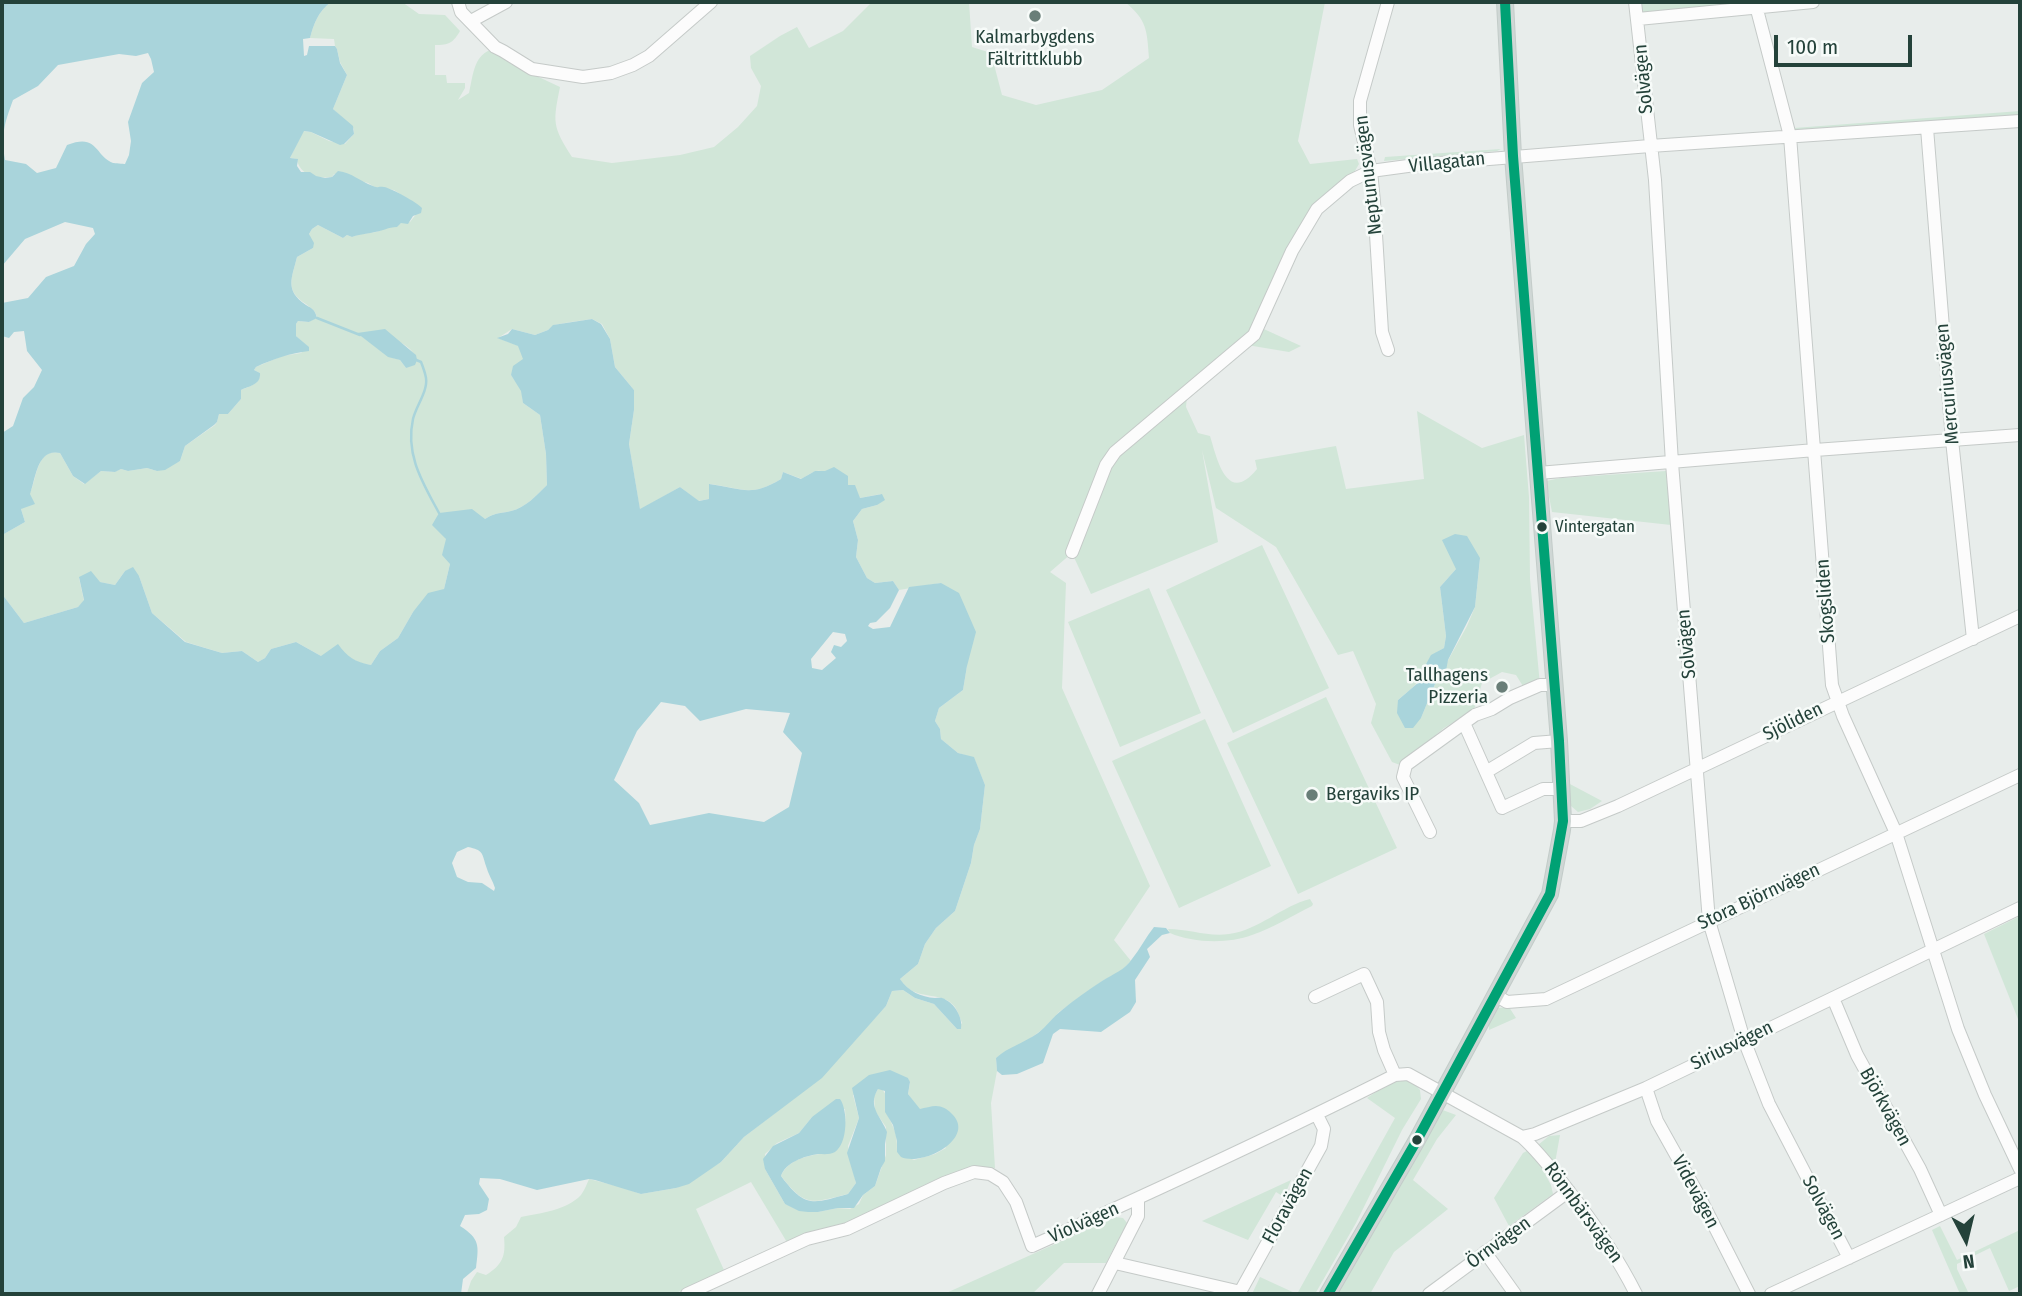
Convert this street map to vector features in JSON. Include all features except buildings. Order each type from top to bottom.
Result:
[{"type":"main road","points":[[1328,1294],[1442,1093],[1550,894],[1563,821],[1513,156],[1505,2]]},
{"type":"street","points":[[458,2],[461,12],[495,47],[532,69],[583,77],[611,73],[649,56],[711,2]]},
{"type":"street","points":[[471,21],[506,2]]},
{"type":"street","name":"Neptunusvägen","points":[[1388,2],[1360,101],[1360,125],[1371,172],[1382,332],[1388,350]]},
{"type":"street","name":"Solvägen","points":[[1635,2],[1655,180],[1672,463],[1709,921],[1744,1040],[1769,1104],[1849,1258]]},
{"type":"street","points":[[1638,19],[1755,5],[1813,2]]},
{"type":"street","name":"Skogsliden","points":[[1755,5],[1790,136],[1832,685],[1896,833],[1958,1029],[2020,1169]]},
{"type":"street","name":"Villagatan","points":[[1072,552],[1106,465],[1115,452],[1254,335],[1292,251],[1317,209],[1350,181],[1371,172],[1415,165],[1513,156],[2020,121]]},
{"type":"street","name":"Mercuriusvägen","points":[[1927,128],[1952,440],[1973,639]]},
{"type":"street","points":[[1538,473],[2020,435]]},
{"type":"street","name":"Sjöliden","points":[[1563,821],[1581,821],[1595,816],[2020,616]]},
{"type":"street","points":[[1430,832],[1403,777],[1406,765],[1475,715],[1540,685],[1554,685]]},
{"type":"street","points":[[1464,723],[1502,808],[1543,789],[1562,789]]},
{"type":"street","points":[[1486,772],[1534,743],[1559,741]]},
{"type":"street","name":"Stora Björnvägen","points":[[1495,995],[1507,1002],[1546,999],[2020,775]]},
{"type":"street","name":"Siriusvägen","points":[[1522,1137],[1535,1135],[1646,1088],[2020,908]]},
{"type":"street","points":[[1315,997],[1364,974],[1377,1002],[1379,1032],[1395,1075],[1408,1074],[1522,1137]]},
{"type":"street","name":"Björkvägen","points":[[1833,998],[1857,1055],[1920,1169],[1941,1215]]},
{"type":"street","name":"Violvägen","points":[[688,1294],[807,1239],[847,1229],[944,1183],[974,1172],[990,1174],[1003,1182],[1016,1202],[1032,1246],[1317,1115],[1395,1075]]},
{"type":"street","name":"Videvägen","points":[[1646,1088],[1657,1121],[1749,1294]]},
{"type":"street","name":"Floravägen","points":[[1240,1293],[1321,1146],[1324,1129],[1317,1115]]},
{"type":"street","name":"Rönnbärsvägen","points":[[1522,1137],[1538,1151],[1593,1221],[1624,1269],[1636,1294]]},
{"type":"street","points":[[1771,1294],[2020,1178]]},
{"type":"street","name":"Örnvägen","points":[[1429,1294],[1569,1191]]},
{"type":"street","points":[[1098,1294],[1138,1216],[1138,1199]]},
{"type":"street","points":[[1485,1252],[1516,1294]]},
{"type":"street","points":[[1115,1264],[1240,1293]]},
{"type":"green space","points":[[331,2],[402,2],[419,14],[445,15],[460,31],[450,43],[435,45],[435,75],[446,75],[447,83],[465,83],[458,100],[469,93],[477,62],[490,50],[513,65],[560,87],[556,124],[572,157],[612,163],[680,155],[714,147],[757,106],[761,86],[751,68],[750,56],[797,27],[809,48],[843,31],[872,2],[969,2],[972,47],[991,53],[1002,95],[1036,105],[1102,90],[1149,58],[1148,40],[1142,20],[1125,2],[1325,2],[1298,141],[1310,164],[1357,159],[1359,164],[1352,176],[1315,206],[1255,325],[1301,346],[1289,352],[1235,343],[1188,385],[1186,407],[1198,433],[1210,436],[1225,475],[1238,483],[1247,479],[1257,469],[1255,460],[1336,446],[1346,489],[1424,479],[1417,411],[1482,448],[1524,435],[1529,497],[1530,579],[1540,685],[1526,691],[1516,675],[1502,672],[1482,683],[1474,710],[1444,728],[1400,765],[1392,762],[1371,723],[1376,704],[1353,651],[1338,655],[1276,547],[1216,508],[1202,450],[1218,542],[1091,594],[1072,553],[1050,572],[1066,583],[1062,688],[1150,886],[1114,940],[1131,961],[1118,974],[1104,980],[1059,1012],[1047,1026],[1028,1040],[996,1058],[997,1071],[991,1103],[995,1168],[976,1168],[940,1178],[855,1220],[788,1244],[751,1182],[696,1209],[724,1270],[674,1294],[467,1293],[477,1272],[486,1275],[499,1264],[504,1250],[504,1237],[516,1227],[521,1217],[569,1204],[581,1195],[589,1179],[641,1194],[676,1188],[721,1162],[744,1137],[845,1050],[886,1006],[892,991],[903,990],[915,998],[934,1004],[957,1029],[962,1023],[955,1007],[942,998],[913,991],[900,979],[918,964],[925,944],[936,928],[955,911],[980,829],[985,785],[974,758],[958,753],[941,739],[940,729],[935,721],[939,708],[963,690],[967,666],[941,583],[899,590],[893,581],[875,583],[867,578],[856,557],[858,540],[853,521],[862,509],[877,505],[881,494],[860,498],[840,480],[822,471],[813,472],[802,479],[783,472],[781,479],[754,490],[710,484],[709,499],[698,501],[680,487],[640,510],[629,444],[634,390],[615,367],[610,339],[602,324],[592,319],[554,325],[535,335],[512,329],[498,338],[519,346],[524,359],[511,375],[522,391],[523,403],[540,415],[547,485],[521,507],[485,519],[439,513],[450,564],[444,589],[413,612],[398,638],[380,651],[371,665],[346,656],[321,656],[296,642],[271,649],[265,658],[258,662],[242,651],[222,653],[186,642],[152,613],[139,576],[125,571],[115,585],[79,578],[84,601],[78,607],[24,623],[2,594],[2,549],[4,534],[25,522],[21,509],[43,458],[53,452],[60,453],[73,476],[84,484],[101,471],[147,468],[157,471],[180,461],[185,446],[215,425],[219,414],[228,414],[241,399],[241,390],[256,382],[260,373],[254,370],[256,367],[282,356],[301,353],[308,347],[296,336],[296,324],[298,321],[309,322],[317,317],[295,294],[291,283],[297,257],[313,248],[309,234],[312,229],[318,225],[343,238],[347,235],[352,237],[410,222],[417,213],[409,200],[394,190],[376,188],[368,183],[334,174],[332,177],[315,176],[301,169],[297,159],[290,158],[303,131],[345,144],[354,134],[354,129],[333,109],[347,75],[340,62],[334,39],[310,38],[317,18]],"holes":[[[358,333],[400,342],[413,352],[417,360],[406,368],[400,360],[388,356]],[[1480,559],[1475,607],[1435,684],[1421,718],[1398,700],[1415,685],[1431,658],[1444,648],[1446,636],[1440,587],[1456,569]],[[908,1078],[908,1094],[946,1148],[914,1160],[897,1152],[896,1134],[886,1110],[886,1095],[882,1089],[878,1089],[874,1096],[875,1111],[886,1127],[886,1155],[875,1186],[863,1195],[859,1204],[850,1209],[838,1208],[818,1212],[785,1204],[765,1169],[765,1154],[777,1143],[799,1133],[812,1117],[845,1109],[841,1138],[830,1153],[795,1161],[781,1176],[797,1194],[817,1201],[848,1194],[856,1183],[848,1146],[859,1118],[853,1095]]]},
{"type":"green space","points":[[1640,2],[1747,2],[1746,5],[1646,15]]},
{"type":"green space","points":[[2020,111],[2020,115],[1798,133],[1794,128]]},
{"type":"green space","points":[[1501,149],[1497,151],[1384,161],[1385,157]]},
{"type":"green space","points":[[1666,471],[1671,525],[1552,512],[1546,481]]},
{"type":"green space","points":[[1262,545],[1329,688],[1233,733],[1166,590]]},
{"type":"green space","points":[[1149,588],[1201,713],[1120,747],[1068,622]]},
{"type":"green space","name":"Bergaviks IP","points":[[1326,697],[1397,848],[1298,894],[1227,743]]},
{"type":"green space","points":[[1205,719],[1271,866],[1179,908],[1112,761]]},
{"type":"green space","points":[[1568,783],[1602,801],[1590,809],[1578,812],[1571,806]]},
{"type":"green space","points":[[1310,899],[1312,906],[1243,938],[1200,940],[1170,933],[1168,929],[1214,934],[1240,932]]},
{"type":"green space","points":[[2020,916],[2020,1024],[1984,934]]},
{"type":"green space","points":[[1509,1007],[1516,1018],[1489,1030],[1489,1021],[1498,1008]]},
{"type":"green space","points":[[1395,1079],[1410,1079],[1420,1090],[1421,1099],[1402,1130],[1356,1223],[1315,1294],[1297,1294],[1395,1118],[1367,1098]]},
{"type":"green space","points":[[1440,1109],[1456,1115],[1437,1139],[1413,1180],[1448,1209],[1394,1252],[1370,1294],[1335,1294]]},
{"type":"green space","points":[[1560,1135],[1555,1163],[1545,1174],[1553,1194],[1509,1226],[1494,1198],[1523,1153],[1549,1136]]},
{"type":"green space","points":[[1291,1180],[1284,1197],[1276,1192],[1248,1240],[1202,1221]]},
{"type":"green space","points":[[1115,1217],[1123,1218],[1127,1223],[1106,1263],[1064,1263],[1032,1294],[944,1294]]},
{"type":"green space","points":[[1940,1226],[1957,1260],[2020,1230],[2020,1286],[2009,1291],[1990,1248],[1957,1264],[1969,1294],[1960,1294],[1932,1230]]},
{"type":"green space","points":[[1260,1277],[1297,1294],[1252,1294]]},
{"type":"water","points":[[2,2],[331,2],[317,18],[310,38],[303,39],[304,56],[307,55],[309,46],[335,46],[337,49],[340,63],[347,75],[333,109],[353,126],[354,134],[340,145],[304,131],[290,158],[298,159],[297,166],[301,172],[310,172],[325,178],[332,177],[338,171],[343,172],[373,186],[392,190],[422,208],[421,213],[413,216],[408,224],[401,223],[397,227],[352,237],[347,235],[343,238],[318,225],[312,229],[309,234],[314,243],[313,248],[297,257],[291,283],[295,294],[313,310],[317,318],[309,322],[298,321],[296,324],[296,336],[309,347],[309,351],[256,367],[254,370],[260,373],[257,383],[241,390],[241,399],[228,414],[219,414],[214,425],[185,446],[180,461],[165,470],[147,468],[101,471],[85,484],[73,476],[60,453],[46,455],[39,466],[30,494],[35,504],[21,509],[25,522],[4,534],[2,549],[2,433],[13,426],[23,398],[34,387],[42,370],[27,351],[24,331],[14,332],[9,338],[2,336],[2,303],[28,298],[46,277],[74,266],[95,234],[93,228],[65,222],[25,239],[2,266]],"holes":[[[148,53],[154,72],[142,83],[128,122],[131,141],[125,164],[113,163],[94,146],[85,142],[67,145],[56,168],[37,173],[26,164],[5,160],[4,130],[13,100],[38,86],[58,65],[119,54],[136,56]]]},
{"type":"water","points":[[592,319],[601,324],[610,339],[615,367],[634,390],[629,444],[640,509],[680,487],[699,501],[709,499],[709,484],[753,490],[781,479],[783,472],[801,479],[815,471],[834,467],[848,476],[848,485],[855,485],[860,498],[882,494],[885,500],[862,509],[853,521],[858,540],[856,557],[867,578],[875,583],[893,581],[899,590],[890,608],[868,626],[873,629],[890,627],[909,587],[941,583],[959,593],[976,632],[963,690],[939,708],[935,721],[940,729],[941,739],[958,753],[974,757],[985,785],[980,829],[955,911],[936,928],[925,944],[918,964],[900,979],[915,993],[950,1002],[960,1017],[961,1029],[957,1029],[934,1004],[915,998],[903,990],[892,991],[886,1006],[822,1078],[744,1137],[721,1162],[689,1184],[641,1194],[589,1179],[537,1190],[500,1179],[480,1178],[479,1184],[489,1199],[487,1210],[479,1214],[465,1215],[460,1226],[475,1239],[478,1248],[476,1268],[463,1279],[461,1294],[2,1294],[2,594],[24,623],[78,607],[84,600],[79,577],[91,571],[100,582],[115,585],[125,571],[133,567],[139,576],[152,613],[185,642],[222,653],[242,651],[258,662],[265,658],[271,649],[296,642],[321,656],[338,644],[352,658],[371,665],[380,651],[398,638],[428,593],[444,589],[450,564],[442,555],[446,539],[432,525],[439,513],[472,509],[485,519],[521,507],[547,485],[540,415],[523,403],[521,391],[511,375],[513,366],[523,359],[518,346],[497,338],[508,334],[512,329],[535,335],[553,325]],"holes":[[[833,632],[845,634],[847,641],[841,647],[834,645],[831,652],[836,658],[822,670],[812,668],[811,659]],[[661,702],[685,706],[700,721],[746,709],[790,713],[783,732],[802,753],[789,807],[764,822],[709,813],[650,825],[639,803],[614,780],[637,731]],[[468,847],[481,853],[494,891],[482,883],[468,882],[457,877],[452,863],[457,852]]]},
{"type":"water","points":[[385,329],[416,355],[415,365],[406,368],[400,360],[388,357],[357,333]]},
{"type":"water","points":[[1455,534],[1467,536],[1480,558],[1475,607],[1448,660],[1445,676],[1435,684],[1421,718],[1413,728],[1405,728],[1397,713],[1398,700],[1419,682],[1431,655],[1444,648],[1446,636],[1440,587],[1456,569],[1442,540]]},
{"type":"water","points":[[1154,927],[1166,928],[1170,933],[1162,935],[1147,949],[1150,957],[1135,980],[1136,1002],[1130,1012],[1101,1032],[1060,1029],[1053,1034],[1043,1063],[1017,1074],[1002,1075],[997,1071],[996,1058],[1038,1033],[1071,1003],[1119,972],[1135,955]]},
{"type":"water","points":[[890,1070],[908,1078],[908,1094],[920,1109],[938,1106],[951,1113],[958,1122],[958,1131],[953,1140],[945,1148],[922,1158],[901,1157],[897,1152],[893,1125],[885,1112],[885,1091],[878,1089],[874,1106],[887,1132],[885,1161],[875,1186],[863,1195],[854,1208],[808,1212],[785,1204],[765,1169],[763,1159],[773,1146],[799,1133],[812,1117],[836,1099],[840,1099],[845,1126],[839,1148],[833,1153],[813,1155],[796,1161],[786,1167],[781,1176],[797,1194],[810,1201],[848,1194],[856,1183],[847,1153],[859,1118],[852,1088],[869,1075]]},
{"type":"waterway","points":[[317,318],[360,335]]},
{"type":"waterway","points":[[414,359],[421,362],[426,383],[413,419],[411,445],[417,468],[439,513]]},
{"type":"transit line","points":[[1328,1294],[1417,1140],[1550,894],[1563,821],[1513,156],[1505,2]]},
{"type":"place","name":"Kalmarbygdens Fältrittklubb","points":[[1035,16]]},
{"type":"place","name":"Vintergatan","points":[[1542,527]]},
{"type":"place","name":"Tallhagens Pizzeria","points":[[1502,687]]},
{"type":"place","name":"Bergaviks IP","points":[[1312,795]]}]
